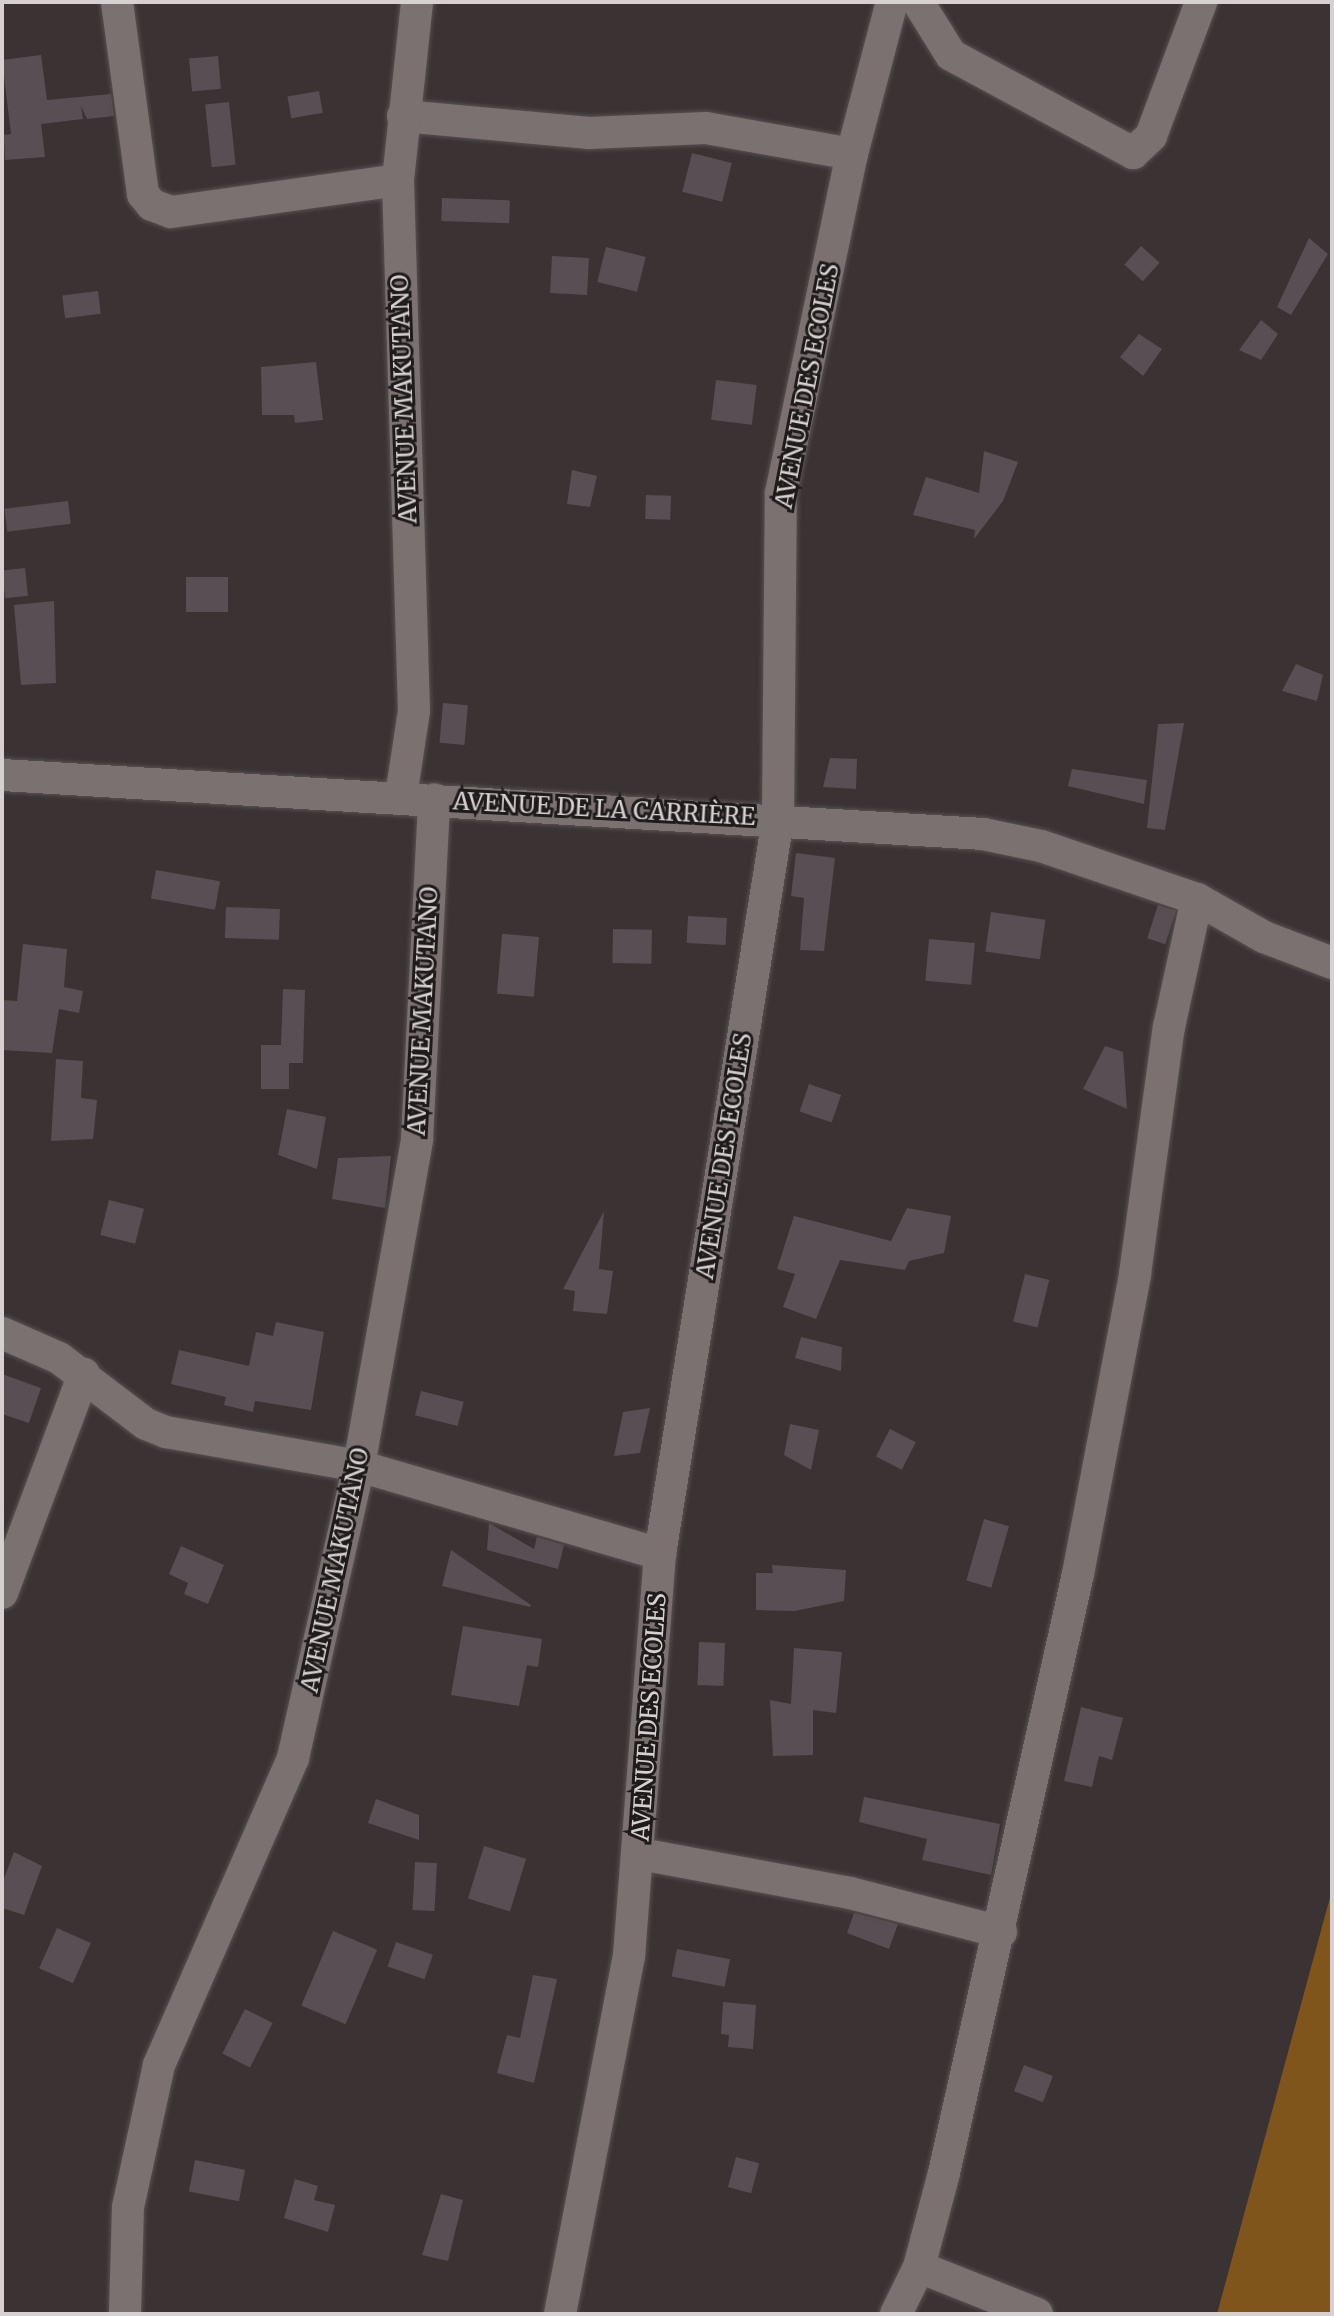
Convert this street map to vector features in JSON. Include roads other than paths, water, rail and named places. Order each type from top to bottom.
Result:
[{"type":"street","points":[[117,2],[143,194],[152,205],[170,212],[398,180]]},
{"type":"street","name":"AVENUE MAKUTANO","points":[[401,796],[414,711],[398,180],[402,116],[417,2]]},
{"type":"street","name":"AVENUE DES ECOLES","points":[[560,2314],[615,2049],[640,1854],[660,1554],[778,819],[781,493],[852,154],[892,2]]},
{"type":"street","points":[[918,2],[951,55],[1133,153],[1151,136],[1201,2]]},
{"type":"street","points":[[402,116],[589,133],[706,128],[852,154]]},
{"type":"street","name":"AVENUE DE LA CARRIÈRE","points":[[2,775],[401,796],[983,834],[1041,846],[1197,899],[1264,937],[1332,963]]},
{"type":"street","name":"AVENUE MAKUTANO","points":[[125,2314],[128,2207],[159,2065],[293,1758],[359,1466],[417,1139],[434,799]]},
{"type":"street","points":[[896,2314],[919,2267],[1001,1932],[1127,1315],[1168,1027],[1197,899]]},
{"type":"street","points":[[2,1333],[84,1374],[146,1424],[166,1432],[359,1466],[660,1554]]},
{"type":"street","points":[[2,1593],[84,1374]]},
{"type":"street","points":[[640,1854],[850,1894],[1001,1932]]},
{"type":"street","points":[[919,2267],[1037,2314]]}]
